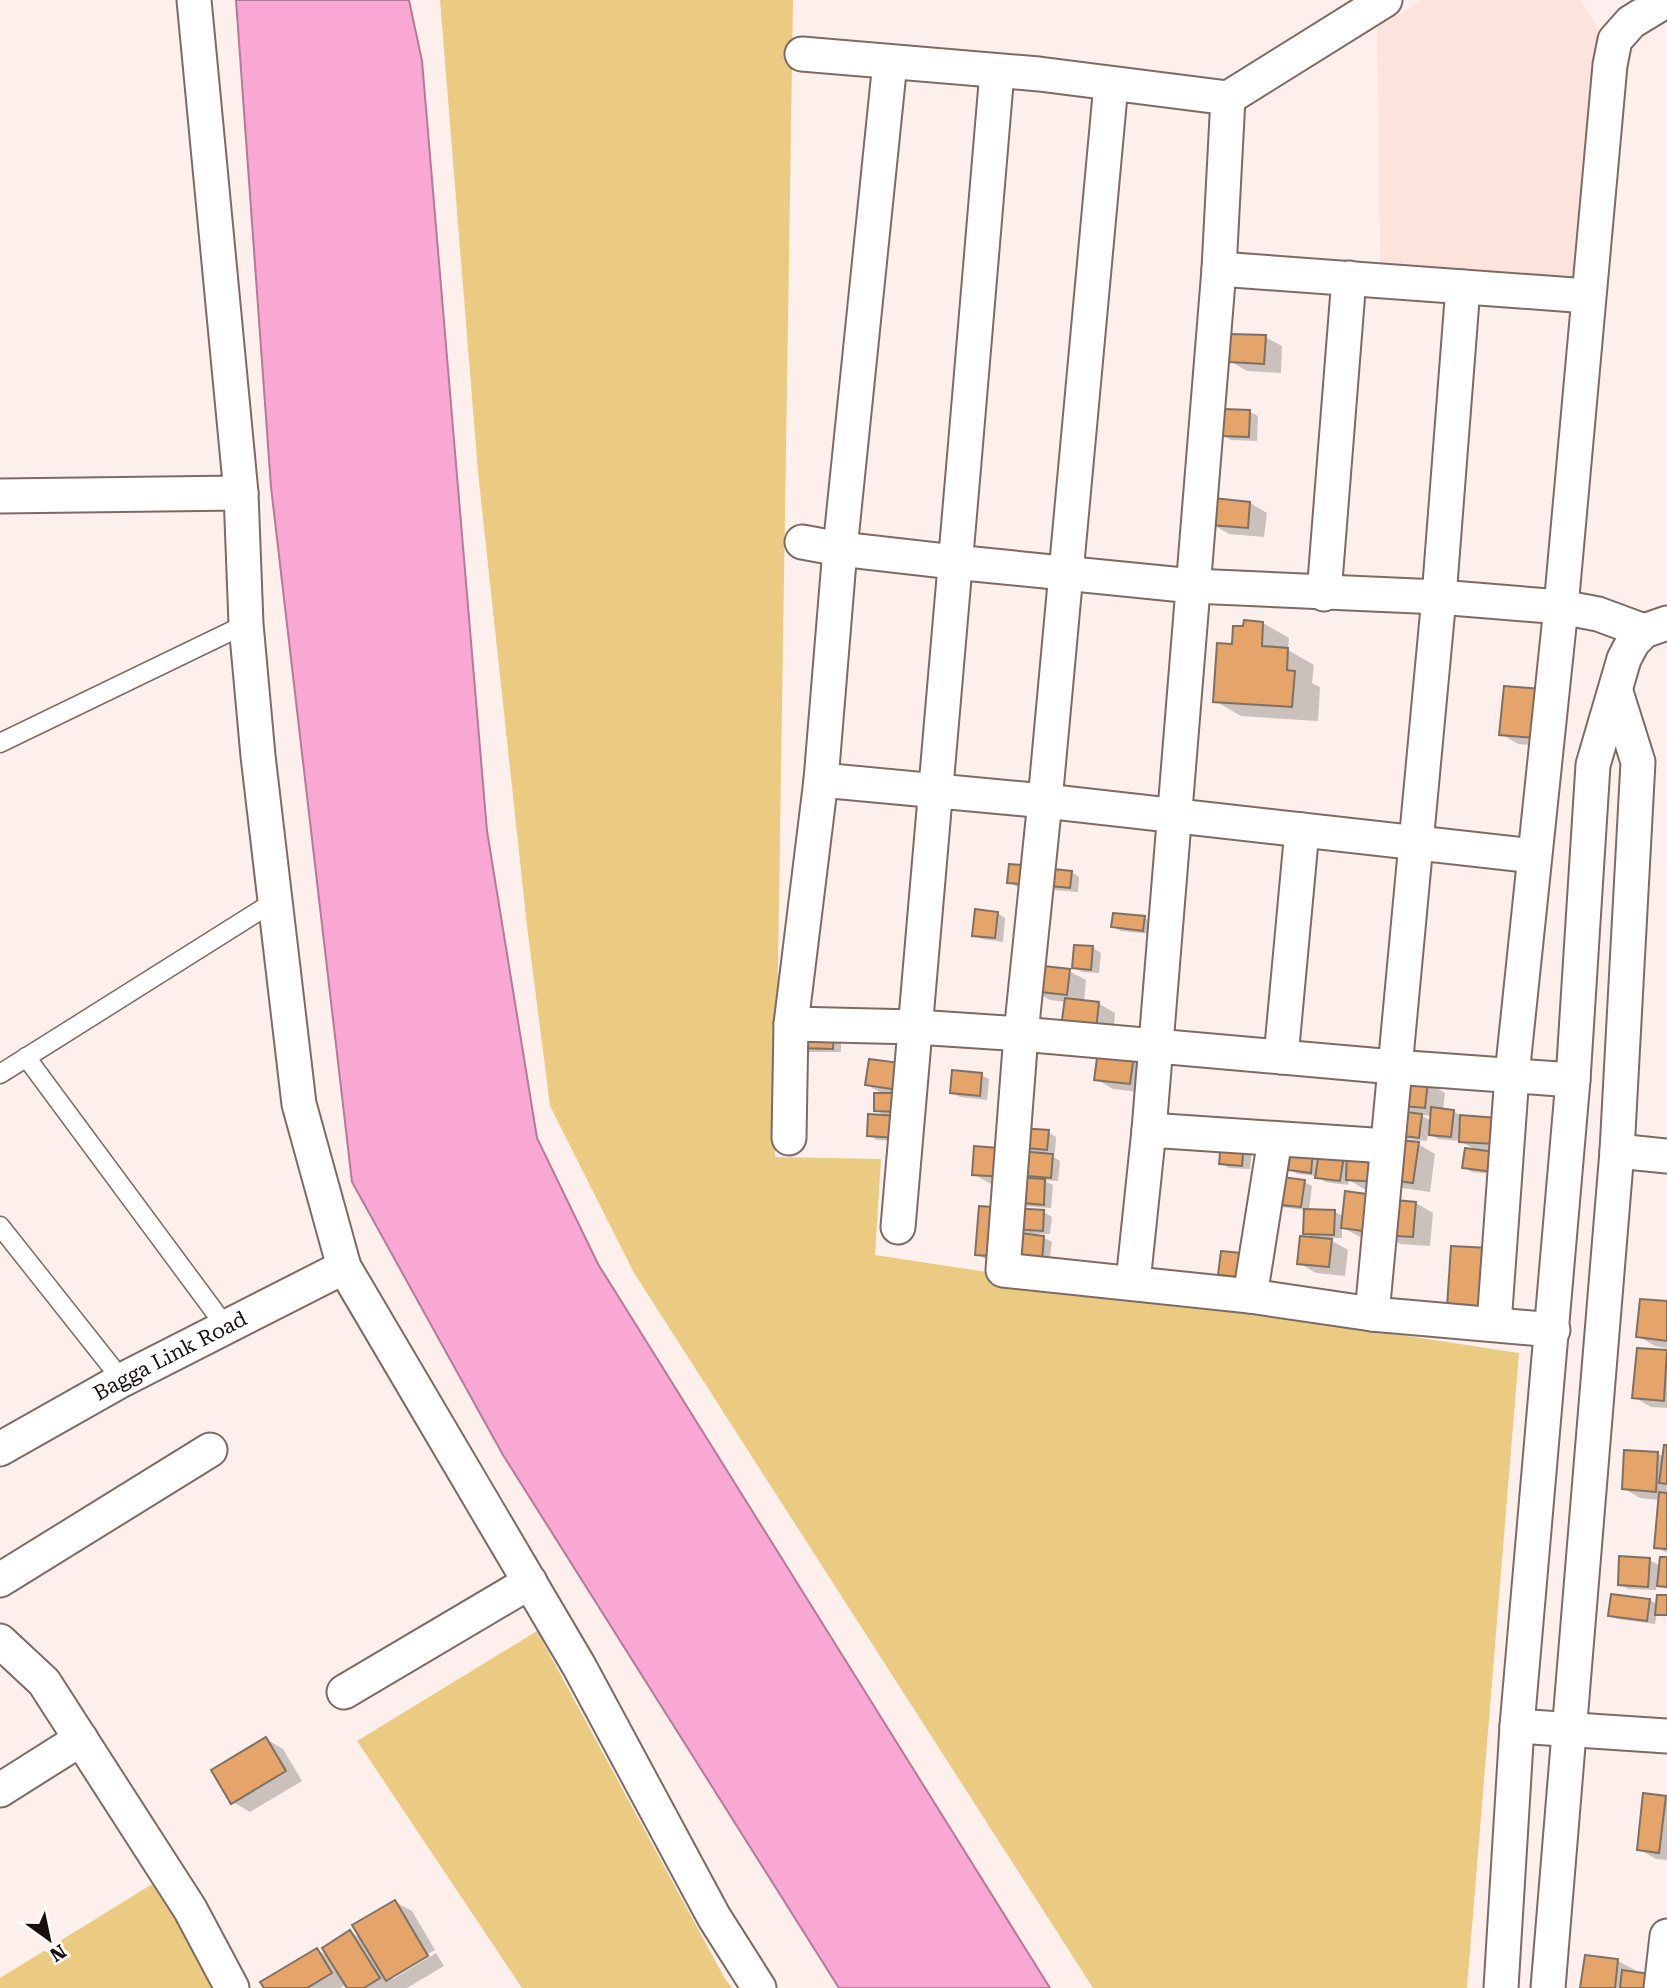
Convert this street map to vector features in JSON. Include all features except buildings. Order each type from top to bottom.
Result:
[{"type":"street","points":[[194,0],[241,494],[246,624],[258,756],[299,1104],[344,1267],[579,1666],[714,1917],[759,1988]]},
{"type":"street","points":[[802,54],[1039,74],[1228,99],[1385,0]]},
{"type":"street","points":[[1494,1324],[1512,1075],[1561,607],[1610,65],[1615,40],[1631,22],[1667,0]]},
{"type":"street","points":[[789,1138],[791,1024],[821,780],[840,549],[890,62]]},
{"type":"street","points":[[898,1227],[997,72]]},
{"type":"street","points":[[1111,84],[1021,1034],[1003,1270],[1133,1282],[1372,1314],[1553,1330]]},
{"type":"street","points":[[1133,1282],[1149,1130],[1219,269],[1228,99]]},
{"type":"street","points":[[1219,269],[1588,296]]},
{"type":"street","points":[[1324,594],[1349,278]]},
{"type":"street","points":[[1372,1314],[1439,597],[1463,287]]},
{"type":"street","points":[[0,496],[241,494]]},
{"type":"street","points":[[802,542],[954,562],[1193,586],[1324,594],[1439,597],[1561,607],[1656,627]]},
{"type":"street","points":[[1501,1988],[1517,1726],[1573,1080],[1593,765],[1624,659],[1633,642],[1656,627]]},
{"type":"street","points":[[1548,1988],[1617,1151],[1638,762],[1616,692]]},
{"type":"street","points":[[821,780],[1534,856]]},
{"type":"street","points":[[1281,1057],[1302,830]]},
{"type":"street","points":[[791,1024],[916,1027],[1021,1034],[1573,1080]]},
{"type":"street","points":[[1149,1130],[1387,1146]]},
{"type":"street","points":[[1250,1296],[1275,1139]]},
{"type":"street","points":[[1617,1151],[1667,1156]]},
{"type":"street","name":"Bagga Link Road","points":[[0,1449],[122,1381],[344,1267]]},
{"type":"street","points":[[0,1580],[210,1450]]},
{"type":"street","points":[[344,1692],[530,1582]]},
{"type":"street","points":[[0,1641],[44,1682],[190,1909],[232,1988]]},
{"type":"street","points":[[1517,1726],[1667,1736]]},
{"type":"street","points":[[0,1790],[81,1739]]},
{"type":"street","points":[[1661,1988],[1667,1936]]},
{"type":"lane","points":[[0,743],[246,624]]},
{"type":"lane","points":[[0,1074],[275,901]]},
{"type":"lane","points":[[26,1057],[226,1327]]},
{"type":"lane","points":[[0,1226],[122,1381]]},
{"type":"shaded area","points":[[236,0],[409,0],[422,61],[487,831],[537,1138],[598,1264],[1050,1988],[839,1988],[503,1455],[352,1182],[271,487]]},
{"type":"shaded area","points":[[440,0],[793,0],[775,1157],[881,1159],[875,1255],[1519,1353],[1467,1988],[1093,1988],[634,1273],[550,1106],[527,926],[478,472]]},
{"type":"shaded area","points":[[1422,0],[1580,0],[1609,44],[1587,280],[1380,265],[1377,27]]},
{"type":"shaded area","points":[[537,1631],[732,1988],[522,1988],[357,1741]]},
{"type":"shaded area","points":[[162,1878],[211,1988],[0,1988],[0,1978]]}]
